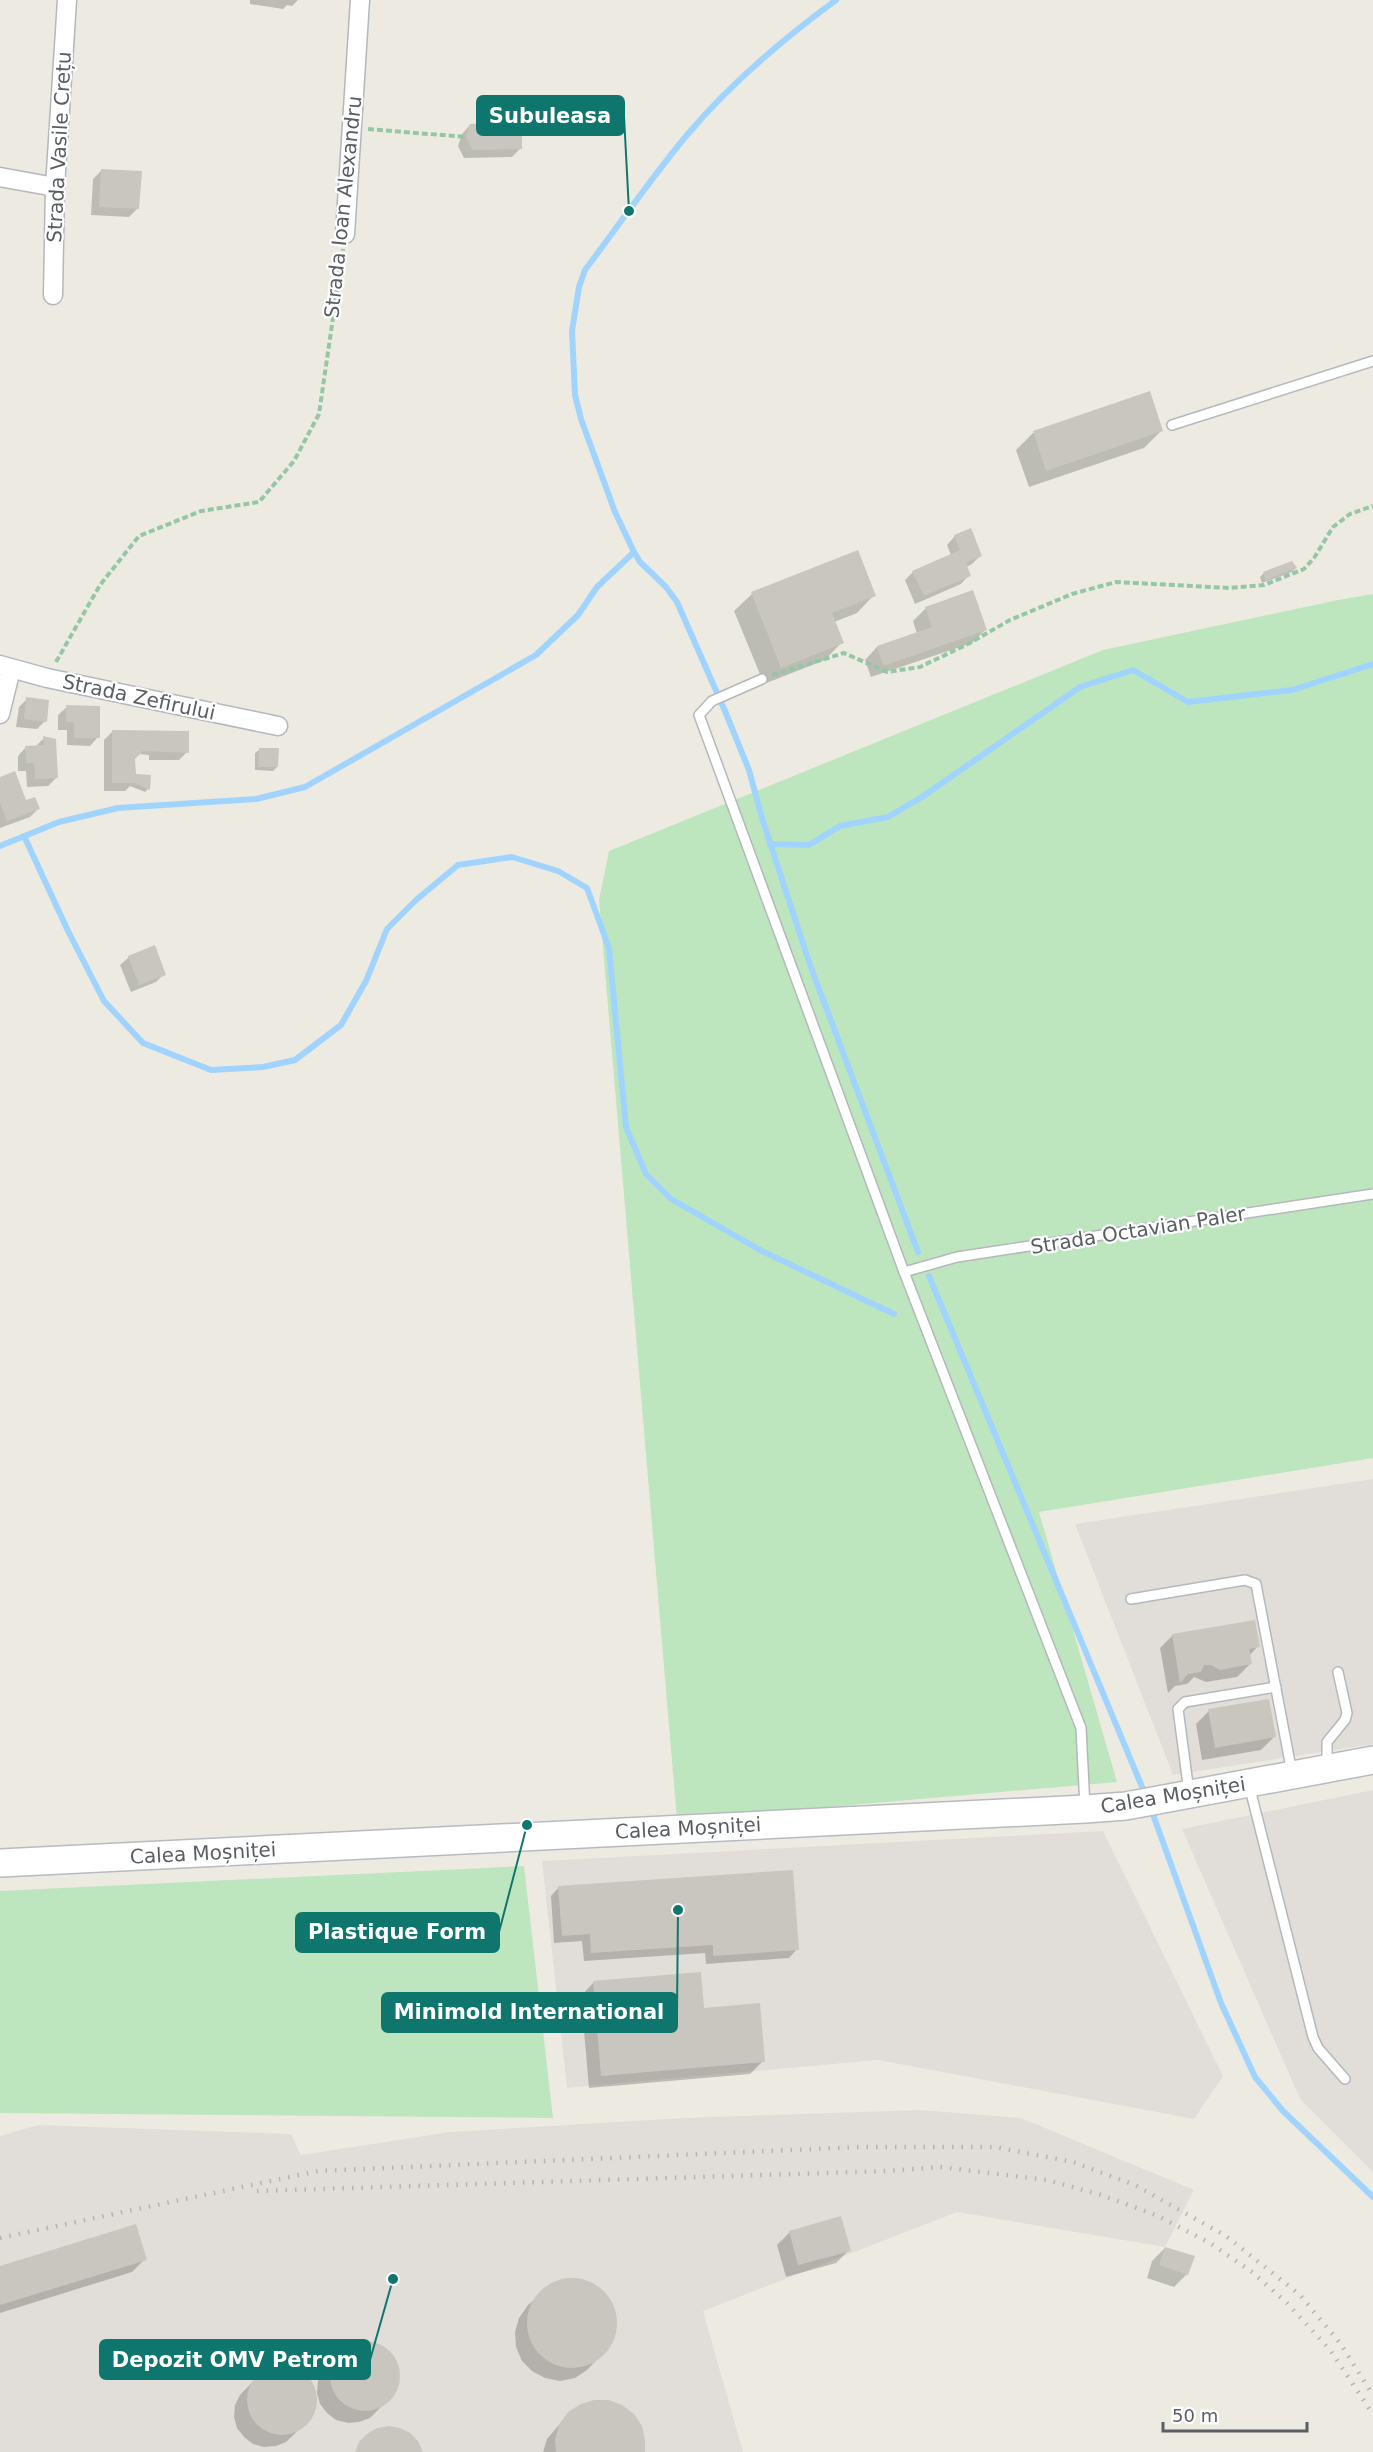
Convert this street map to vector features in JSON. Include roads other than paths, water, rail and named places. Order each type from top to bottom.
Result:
[{"type":"street","name":"Strada Vasile Crețu","points":[[53,295],[55,187],[67,0]]},
{"type":"street","name":"Strada Ioan Alexandru","points":[[345,234],[360,0]]},
{"type":"street","points":[[0,177],[55,187]]},
{"type":"street","points":[[0,714],[5,667]]},
{"type":"street","name":"Strada Zefirului","points":[[5,667],[47,678],[278,726]]},
{"type":"street","name":"Calea Moșniței","points":[[0,1863],[1126,1806],[1373,1760]]},
{"type":"lane","points":[[1172,425],[1373,361]]},
{"type":"lane","points":[[762,679],[712,701],[699,715],[904,1272],[1081,1728],[1085,1809]]},
{"type":"lane","name":"Strada Octavian Paler","points":[[904,1272],[957,1257],[1373,1194]]},
{"type":"lane","points":[[1131,1599],[1250,1580],[1256,1584],[1292,1775]]},
{"type":"lane","points":[[1328,1768],[1327,1742],[1345,1720],[1347,1713],[1338,1672]]},
{"type":"lane","points":[[1178,1796],[1178,1709],[1180,1705],[1185,1701],[1276,1688]]},
{"type":"lane","points":[[1248,1783],[1313,2037],[1318,2048],[1345,2079]]},
{"type":"waterway","points":[[836,0],[758,63],[704,116],[661,168],[585,270],[579,287],[572,331],[575,395],[581,419],[615,512],[640,562],[666,587],[677,602],[749,770],[762,818],[810,965],[918,1252]]},
{"type":"waterway","points":[[0,846],[59,822],[118,808],[256,799],[305,787],[536,655],[578,615],[597,587],[634,552]]},
{"type":"waterway","points":[[770,844],[809,845],[840,826],[888,817],[922,797],[1080,687],[1133,670],[1188,702],[1292,690],[1373,664]]},
{"type":"waterway","points":[[24,836],[69,933],[104,1001],[143,1043],[211,1070],[263,1067],[295,1060],[341,1025],[366,981],[387,929],[416,900],[458,865],[512,857],[558,871],[587,888],[609,948],[626,1127],[646,1174],[671,1199],[760,1250],[894,1314]]},
{"type":"waterway","points":[[929,1276],[1145,1794]]},
{"type":"waterway","points":[[1151,1809],[1221,2003],[1255,2077],[1283,2111],[1373,2197]]},
{"type":"railway","points":[[0,2238],[318,2171],[859,2147],[995,2147],[1073,2162],[1135,2185],[1226,2236],[1300,2295],[1340,2343],[1373,2395]]},
{"type":"railway","points":[[257,2191],[888,2171],[940,2167],[1047,2180],[1098,2194],[1156,2215],[1210,2243],[1252,2272],[1287,2303],[1330,2350],[1373,2414]]},
{"type":"place","name":"Subuleasa","points":[[629,211]]},
{"type":"place","name":"Plastique Form","points":[[527,1825]]},
{"type":"place","name":"Minimold International","points":[[678,1910]]},
{"type":"place","name":"Depozit OMV Petrom","points":[[393,2279]]}]
